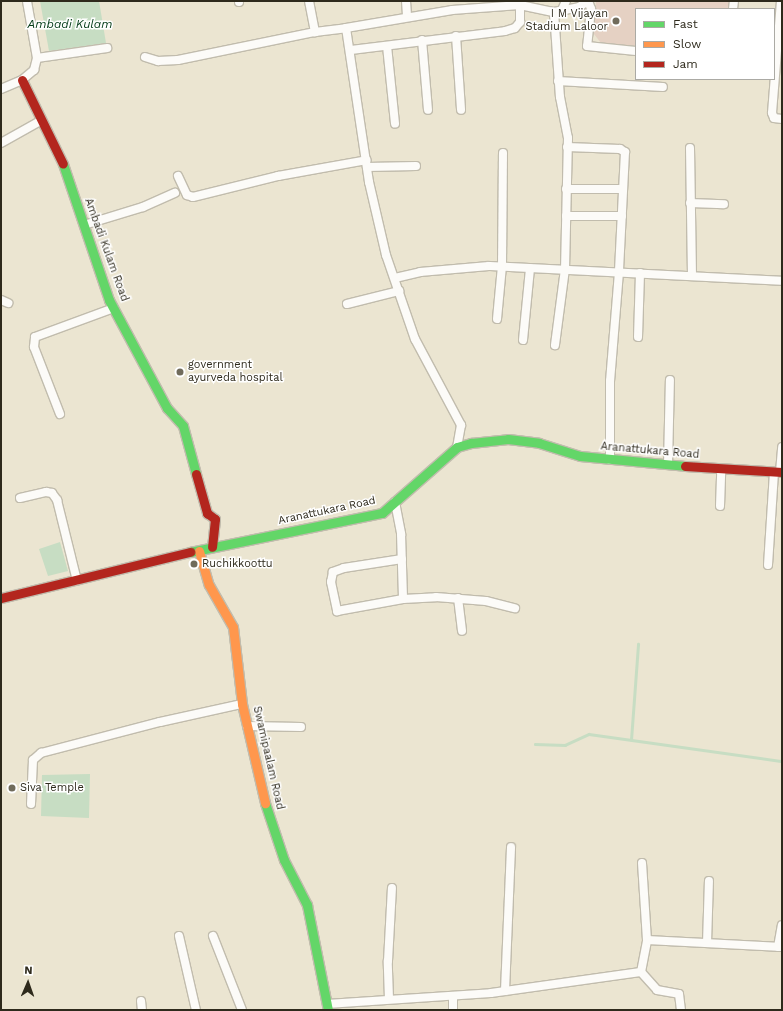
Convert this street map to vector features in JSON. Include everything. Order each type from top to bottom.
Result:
[{"type":"street","points":[[1,89],[22,80],[34,70],[37,58],[27,1]]},
{"type":"street","points":[[309,1],[315,32]]},
{"type":"street","points":[[406,1],[406,17]]},
{"type":"street","points":[[555,345],[565,269],[568,148],[558,81],[558,11],[566,1]]},
{"type":"street","points":[[145,57],[158,61],[178,60],[315,32],[452,10],[520,3],[558,11],[579,7],[588,1],[591,9],[587,46],[635,52]]},
{"type":"street","points":[[775,76],[781,1]]},
{"type":"street","points":[[351,50],[515,28],[520,22],[520,3]]},
{"type":"street","points":[[346,28],[351,50],[367,164],[386,254],[415,339],[461,425],[457,447]]},
{"type":"street","points":[[456,36],[461,110]]},
{"type":"street","points":[[422,40],[428,110]]},
{"type":"street","points":[[387,46],[395,124]]},
{"type":"street","points":[[37,58],[107,48]]},
{"type":"street","name":"Ambadi Kulam Road","points":[[22,80],[68,173],[84,225],[114,308],[167,408],[183,426],[207,512],[215,519],[212,547]]},
{"type":"street","points":[[775,80],[772,113],[774,118],[782,120]]},
{"type":"street","points":[[558,81],[662,87]]},
{"type":"street","points":[[1,143],[42,120]]},
{"type":"street","points":[[568,148],[620,149],[625,152],[619,272],[610,381],[610,460]]},
{"type":"street","points":[[690,148],[692,276]]},
{"type":"street","points":[[497,319],[502,266],[503,153]]},
{"type":"street","points":[[178,176],[187,196],[193,197],[278,176],[367,164],[416,166]]},
{"type":"street","points":[[566,189],[623,189]]},
{"type":"street","points":[[84,225],[143,207],[175,193]]},
{"type":"street","points":[[690,203],[724,204]]},
{"type":"street","points":[[566,216],[622,216]]},
{"type":"street","points":[[395,278],[420,272],[502,266],[782,281]]},
{"type":"street","points":[[523,340],[530,268]]},
{"type":"street","points":[[638,337],[640,274]]},
{"type":"street","points":[[347,304],[399,291]]},
{"type":"street","points":[[60,414],[34,347],[35,337],[114,308]]},
{"type":"street","points":[[668,465],[670,380]]},
{"type":"street","name":"Aranattukara Road","points":[[1,598],[77,581],[212,547],[382,513],[457,447],[508,439],[539,443],[580,456],[610,460],[721,470],[779,472]]},
{"type":"street","points":[[768,565],[782,447]]},
{"type":"street","points":[[720,506],[721,470]]},
{"type":"street","points":[[20,498],[46,492],[52,493],[57,500],[77,581]]},
{"type":"street","points":[[395,502],[402,559],[403,599]]},
{"type":"street","name":"Swamipaalam Road","points":[[199,551],[210,585],[233,627],[242,704],[266,807],[284,860],[307,905],[328,1007]]},
{"type":"street","points":[[402,559],[338,569],[331,576],[337,611],[403,599],[458,598],[515,608]]},
{"type":"street","points":[[458,598],[462,631]]},
{"type":"street","points":[[31,804],[33,760],[41,753],[160,722],[242,704]]},
{"type":"street","points":[[247,726],[301,727]]},
{"type":"street","points":[[505,991],[511,847]]},
{"type":"street","points":[[641,972],[647,940],[642,863]]},
{"type":"street","points":[[707,943],[709,881]]},
{"type":"street","points":[[390,999],[388,961],[392,888]]},
{"type":"street","points":[[647,940],[780,947],[782,925]]},
{"type":"street","points":[[179,936],[196,1010]]},
{"type":"street","points":[[213,936],[242,1010]]},
{"type":"street","points":[[328,1007],[390,999],[453,996],[505,991],[641,972]]},
{"type":"street","points":[[641,972],[657,990],[679,994],[681,1010]]},
{"type":"street","points":[[453,996],[453,1010]]},
{"type":"street","points":[[141,1001],[142,1010]]},
{"type":"shaded area","name":"I M Vijayan Stadium Laloor","points":[[596,1],[729,1],[729,8],[635,8],[635,46],[601,43],[594,34]]},
{"type":"water","name":"Ambadi Kulam","points":[[40,1],[99,1],[106,43],[49,51]]},
{"type":"water","points":[[60,542],[68,571],[48,576],[39,549]]},
{"type":"water","points":[[90,774],[89,818],[41,816],[42,775]]},
{"type":"waterway","points":[[631,740],[638,644]]},
{"type":"waterway","points":[[535,744],[565,745],[589,734],[782,761]]},
{"type":"traffic: fast","points":[[63,164],[109,300],[167,408],[183,426],[196,474]]},
{"type":"traffic: fast","points":[[190,552],[382,513],[457,447],[471,443],[508,439],[539,443],[580,456],[685,466]]},
{"type":"traffic: fast","points":[[265,803],[284,860],[307,905],[328,1010]]},
{"type":"traffic: slow","points":[[199,551],[209,585],[233,627],[242,704],[265,803]]},
{"type":"traffic: jam","points":[[22,80],[63,164]]},
{"type":"traffic: jam","points":[[685,466],[782,472]]},
{"type":"traffic: jam","points":[[196,474],[207,513],[215,519],[212,547]]},
{"type":"traffic: jam","points":[[1,598],[190,552]]},
{"type":"place","name":"I M Vijayan Stadium Laloor","points":[[616,21]]},
{"type":"place","name":"government ayurveda hospital","points":[[180,372]]},
{"type":"place","name":"Ruchikkoottu","points":[[194,564]]},
{"type":"place","name":"Siva Temple","points":[[12,788]]}]
